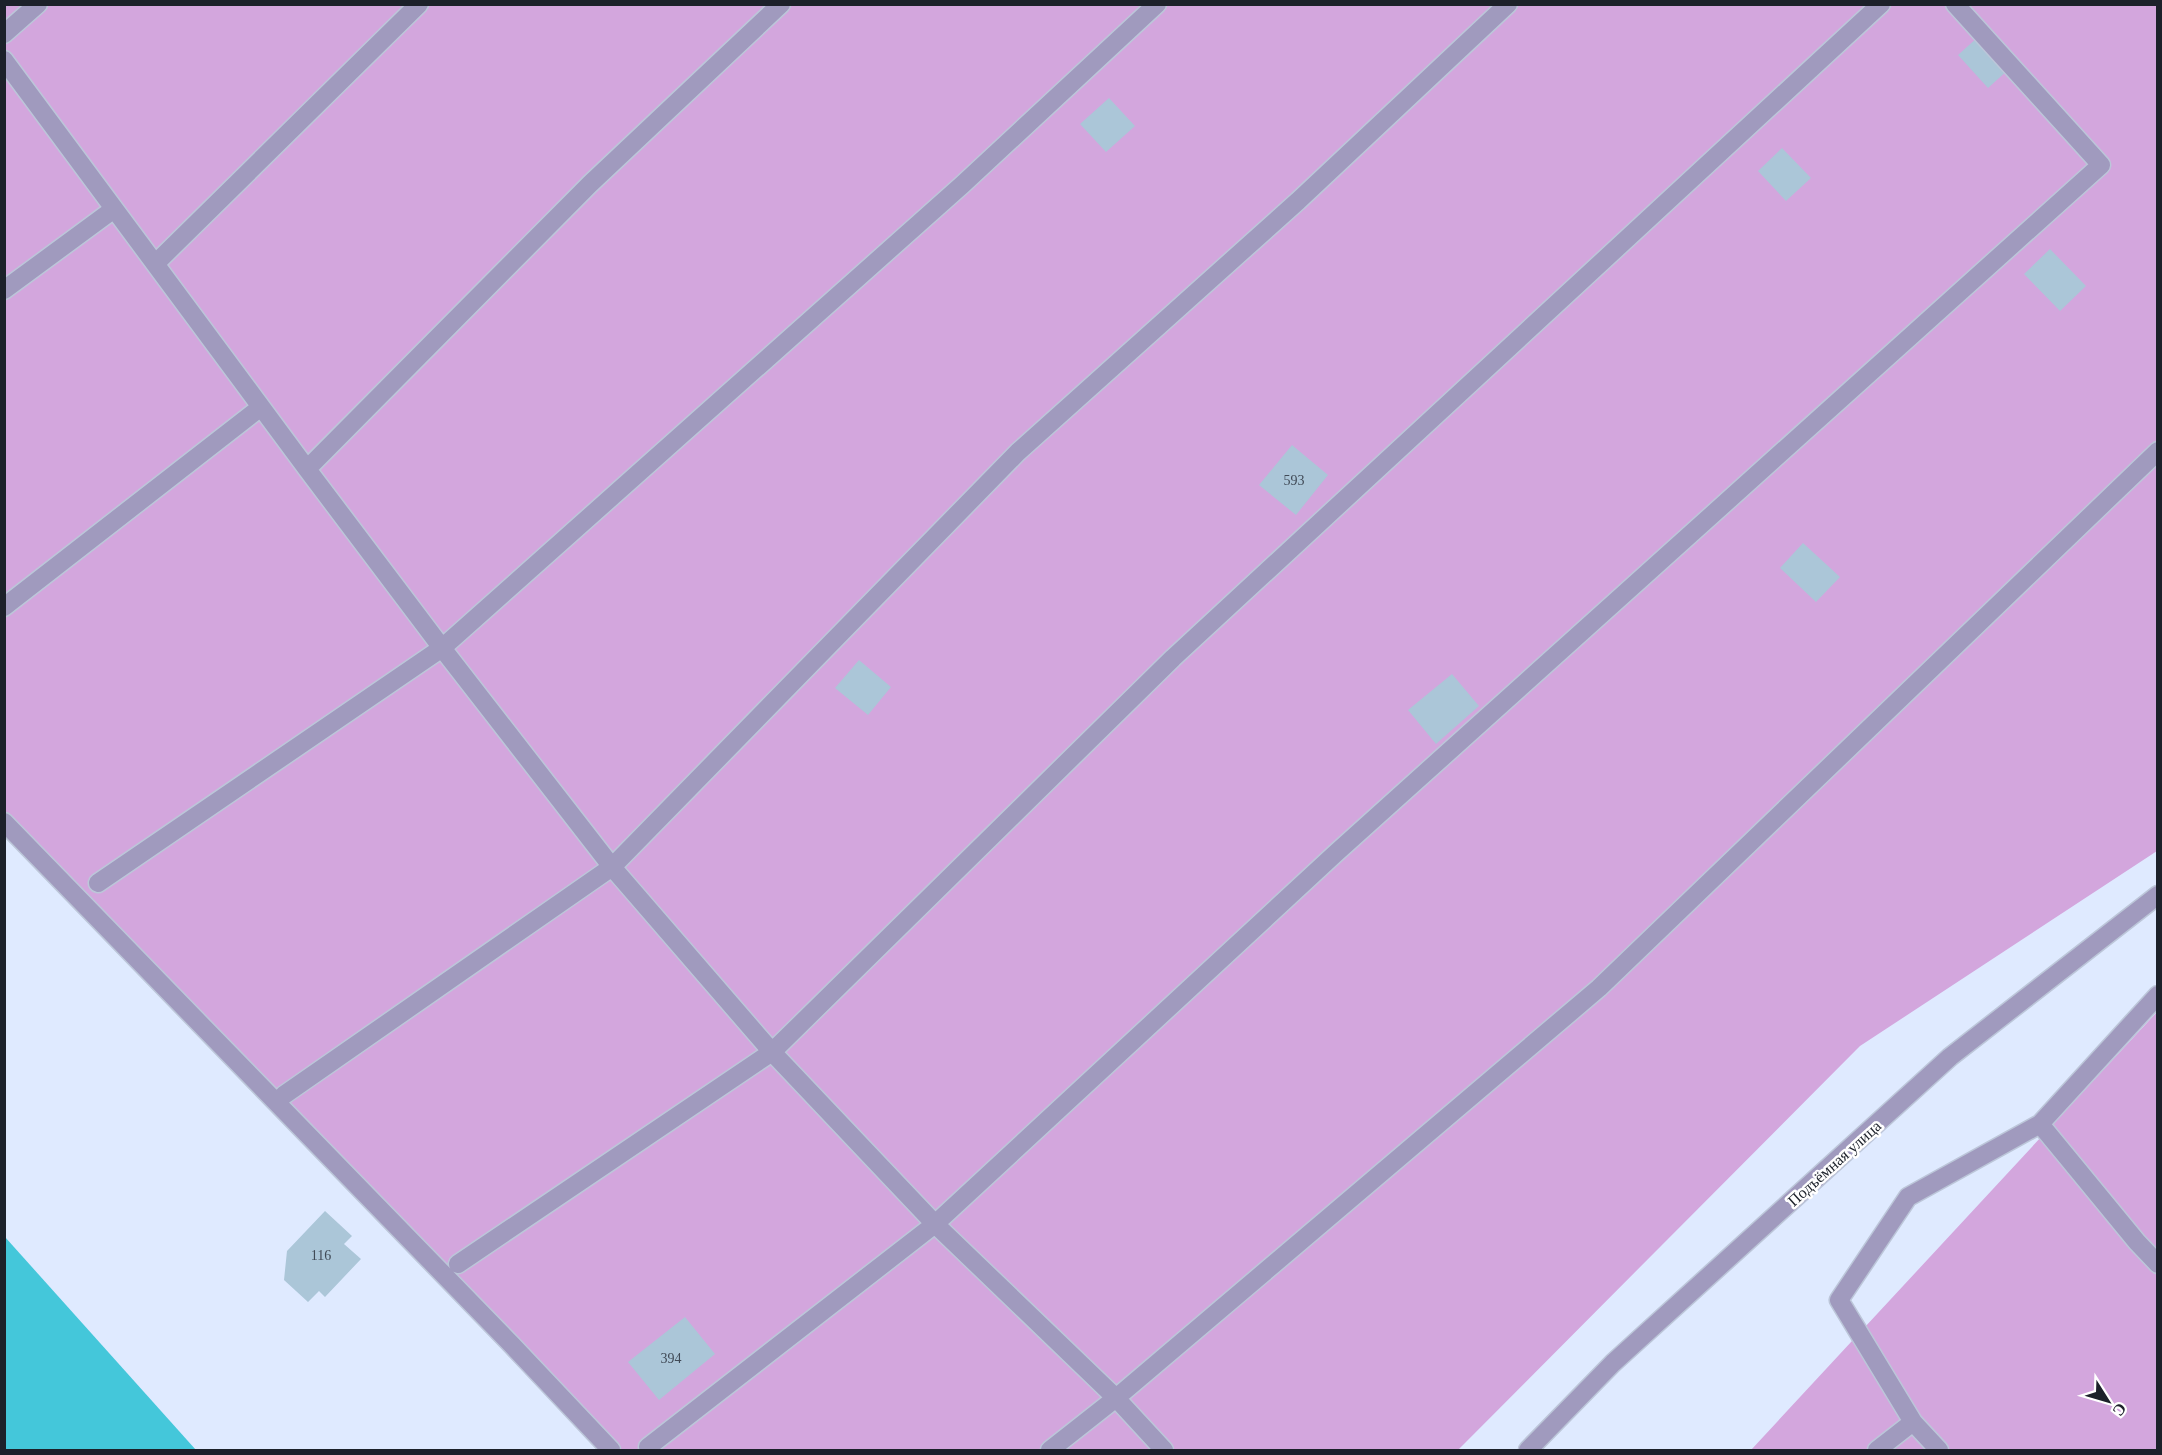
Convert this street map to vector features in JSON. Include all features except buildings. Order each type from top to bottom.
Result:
[{"type":"street","points":[[4,34],[38,4]]},
{"type":"street","points":[[156,264],[420,4]]},
{"type":"street","points":[[307,470],[590,184],[781,4]]},
{"type":"street","points":[[98,883],[442,648],[962,185],[1157,4]]},
{"type":"street","points":[[284,1095],[612,867],[1018,452],[1298,201],[1508,4]]},
{"type":"street","points":[[458,1264],[772,1052],[1173,658],[1881,4]]},
{"type":"street","points":[[648,1448],[936,1224],[1336,853],[2101,165],[1955,4]]},
{"type":"street","points":[[4,60],[307,470],[612,867],[772,1052],[936,1224],[1116,1398],[1164,1450]]},
{"type":"street","points":[[4,290],[114,209]]},
{"type":"street","points":[[4,607],[261,406]]},
{"type":"street","points":[[1050,1450],[1116,1398],[1599,988],[2157,451]]},
{"type":"street","points":[[4,822],[504,1337],[610,1450]]},
{"type":"street","name":"Подъёмная улица","points":[[1527,1450],[1614,1363],[1950,1057],[2157,895]]},
{"type":"street","points":[[1939,1450],[1913,1422],[1839,1300],[1908,1197],[2040,1125],[2157,995]]},
{"type":"street","points":[[2040,1125],[2157,1264]]},
{"type":"street","points":[[1877,1450],[1913,1422]]},
{"type":"shaded area","points":[[5,5],[2157,5],[2157,851],[1860,1046],[1458,1450],[598,1450],[5,827]]},
{"type":"shaded area","points":[[2157,1012],[2157,1450],[1751,1450]]},
{"type":"water","points":[[5,1237],[196,1450],[5,1450]]}]
